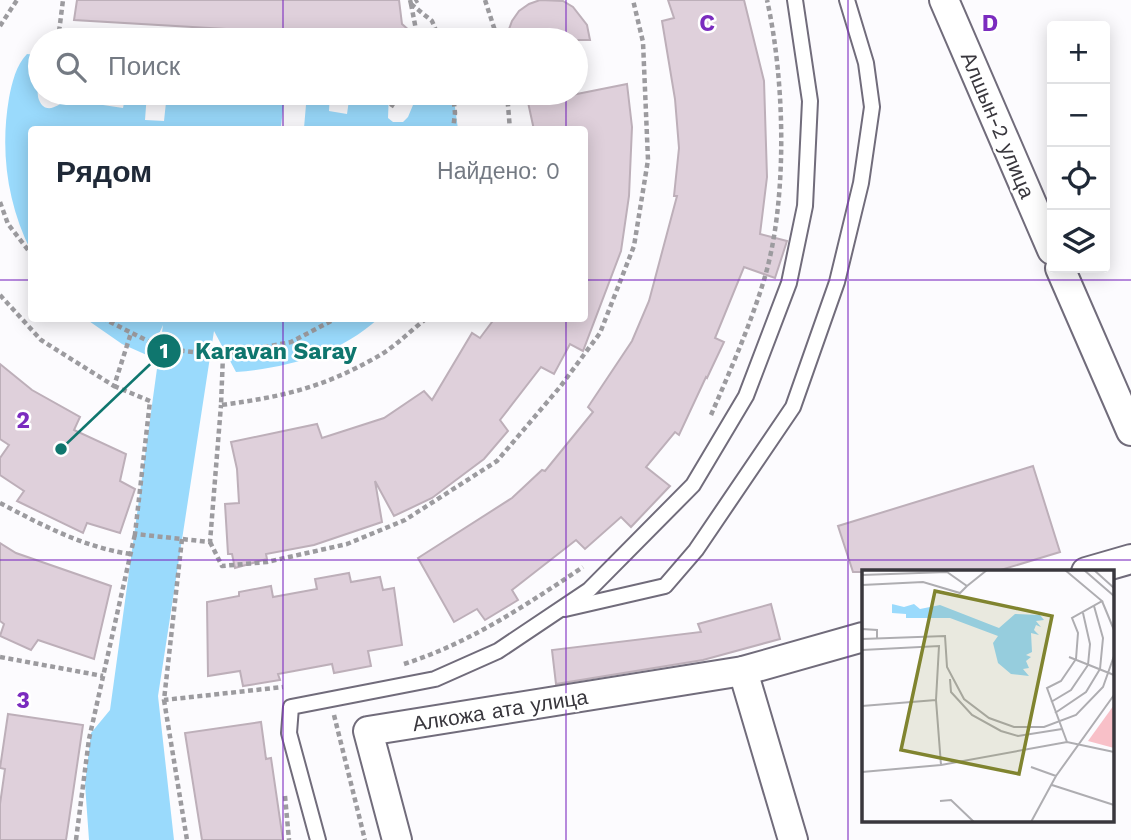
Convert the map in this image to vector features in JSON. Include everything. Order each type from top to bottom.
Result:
[{"type":"street","name":"Алшын-2 улица","points":[[944,0],[1047,238]]},
{"type":"street","points":[[1062,273],[1131,432]]},
{"type":"street","points":[[1093,570],[1131,559]]},
{"type":"street","points":[[793,840],[743,671],[862,637]]},
{"type":"street","name":"Алкожа ата улица","points":[[397,840],[368,732],[743,671]]},
{"type":"lane","points":[[318,840],[289,733],[291,707],[435,679],[498,651],[589,590],[693,485],[746,396],[789,283],[805,206],[810,102],[795,0]]},
{"type":"lane","points":[[556,611],[666,586],[696,550],[793,407],[837,282],[861,183],[872,107],[866,63],[846,0]]},
{"type":"path","points":[[0,26],[17,0]]},
{"type":"path","points":[[60,28],[63,0]]},
{"type":"path","points":[[410,2],[418,0]]},
{"type":"path","points":[[485,0],[494,28]]},
{"type":"path","points":[[223,355],[209,542],[222,566],[267,562],[347,544],[405,520],[497,461],[600,333],[635,246],[648,160],[643,42],[633,0]]},
{"type":"path","points":[[706,427],[731,369],[764,279],[778,210],[782,138],[773,27],[767,0]]},
{"type":"path","points":[[410,2],[415,28]]},
{"type":"path","points":[[410,2],[432,21],[435,28]]},
{"type":"path","points":[[454,126],[455,105]]},
{"type":"path","points":[[508,105],[510,126]]},
{"type":"path","points":[[0,202],[8,224],[28,250]]},
{"type":"path","points":[[0,295],[41,340],[114,387],[150,401],[135,534],[89,739],[76,840]]},
{"type":"path","points":[[110,322],[164,349],[223,355],[291,342],[329,322]]},
{"type":"path","points":[[221,405],[274,398],[319,386],[378,357],[422,322]]},
{"type":"path","points":[[114,387],[131,333]]},
{"type":"path","points":[[0,503],[57,533],[113,552],[130,554]]},
{"type":"path","points":[[135,534],[209,542]]},
{"type":"path","points":[[183,539],[164,700],[187,840]]},
{"type":"path","points":[[396,666],[433,655],[514,614],[590,562]]},
{"type":"path","points":[[0,657],[103,676]]},
{"type":"path","points":[[164,700],[295,685]]},
{"type":"path","points":[[275,694],[283,687]]},
{"type":"path","points":[[330,701],[365,840]]},
{"type":"path","points":[[284,787],[289,840]]},
{"type":"water","points":[[28,54],[28,105],[48,108],[58,105],[103,105],[123,108],[124,105],[146,105],[145,120],[164,121],[166,105],[284,105],[281,126],[28,126],[28,244],[11,195],[5,138],[9,98],[23,58]]},
{"type":"water","points":[[306,105],[329,105],[329,111],[347,114],[348,105],[389,105],[388,118],[393,122],[403,122],[413,105],[455,105],[458,126],[304,126]]},
{"type":"water","points":[[90,322],[374,322],[347,341],[312,357],[274,367],[236,372],[214,331],[158,696],[174,840],[89,840],[85,784],[91,733],[110,710],[163,325],[149,356],[122,344]]},
{"type":"building","points":[[77,0],[399,0],[402,24],[406,28],[210,28],[74,20]]},
{"type":"building","points":[[540,0],[563,1],[573,7],[588,28],[509,28],[519,11]]},
{"type":"building","points":[[668,0],[744,0],[764,81],[767,177],[760,234],[787,241],[775,278],[744,267],[715,338],[724,342],[707,378],[679,435],[675,432],[646,467],[670,486],[631,527],[621,517],[585,549],[576,540],[512,590],[518,600],[485,620],[477,609],[454,622],[418,558],[512,498],[542,470],[545,471],[593,412],[588,407],[632,341],[649,301],[677,196],[674,196],[679,148],[675,99],[662,21],[674,18]]},
{"type":"building","points":[[627,84],[632,127],[629,196],[621,251],[583,351],[570,344],[554,374],[541,367],[500,420],[508,431],[484,459],[432,498],[394,516],[375,481],[382,522],[314,545],[266,554],[267,559],[235,568],[232,554],[228,554],[225,504],[239,503],[237,469],[231,442],[317,424],[322,438],[384,418],[424,391],[432,400],[472,333],[480,338],[492,322],[588,322],[588,126],[533,126],[529,105],[588,105],[588,92]]},
{"type":"building","points":[[0,364],[32,390],[80,417],[74,430],[126,454],[120,481],[135,489],[120,533],[87,523],[83,533],[17,501],[24,491],[0,475],[0,458],[9,445],[0,439]]},
{"type":"building","points":[[1033,466],[1060,552],[1001,570],[853,572],[838,526]]},
{"type":"building","points":[[0,543],[16,553],[111,586],[94,659],[38,640],[31,650],[0,636],[4,624],[0,621]]},
{"type":"building","points":[[349,573],[351,582],[380,577],[383,590],[394,588],[402,645],[368,651],[371,666],[334,673],[332,664],[278,674],[280,680],[243,686],[240,671],[208,676],[207,602],[271,586],[273,597],[317,589],[315,579]]},
{"type":"building","points":[[771,604],[780,639],[703,660],[556,684],[552,650],[701,632],[698,624]]},
{"type":"building","points":[[8,714],[83,725],[66,840],[0,840],[0,804],[5,769],[0,768]]},
{"type":"building","points":[[261,722],[266,759],[271,758],[283,840],[202,840],[185,733]]},
{"type":"place","name":"Karavan Saray","points":[[61,449]]}]
